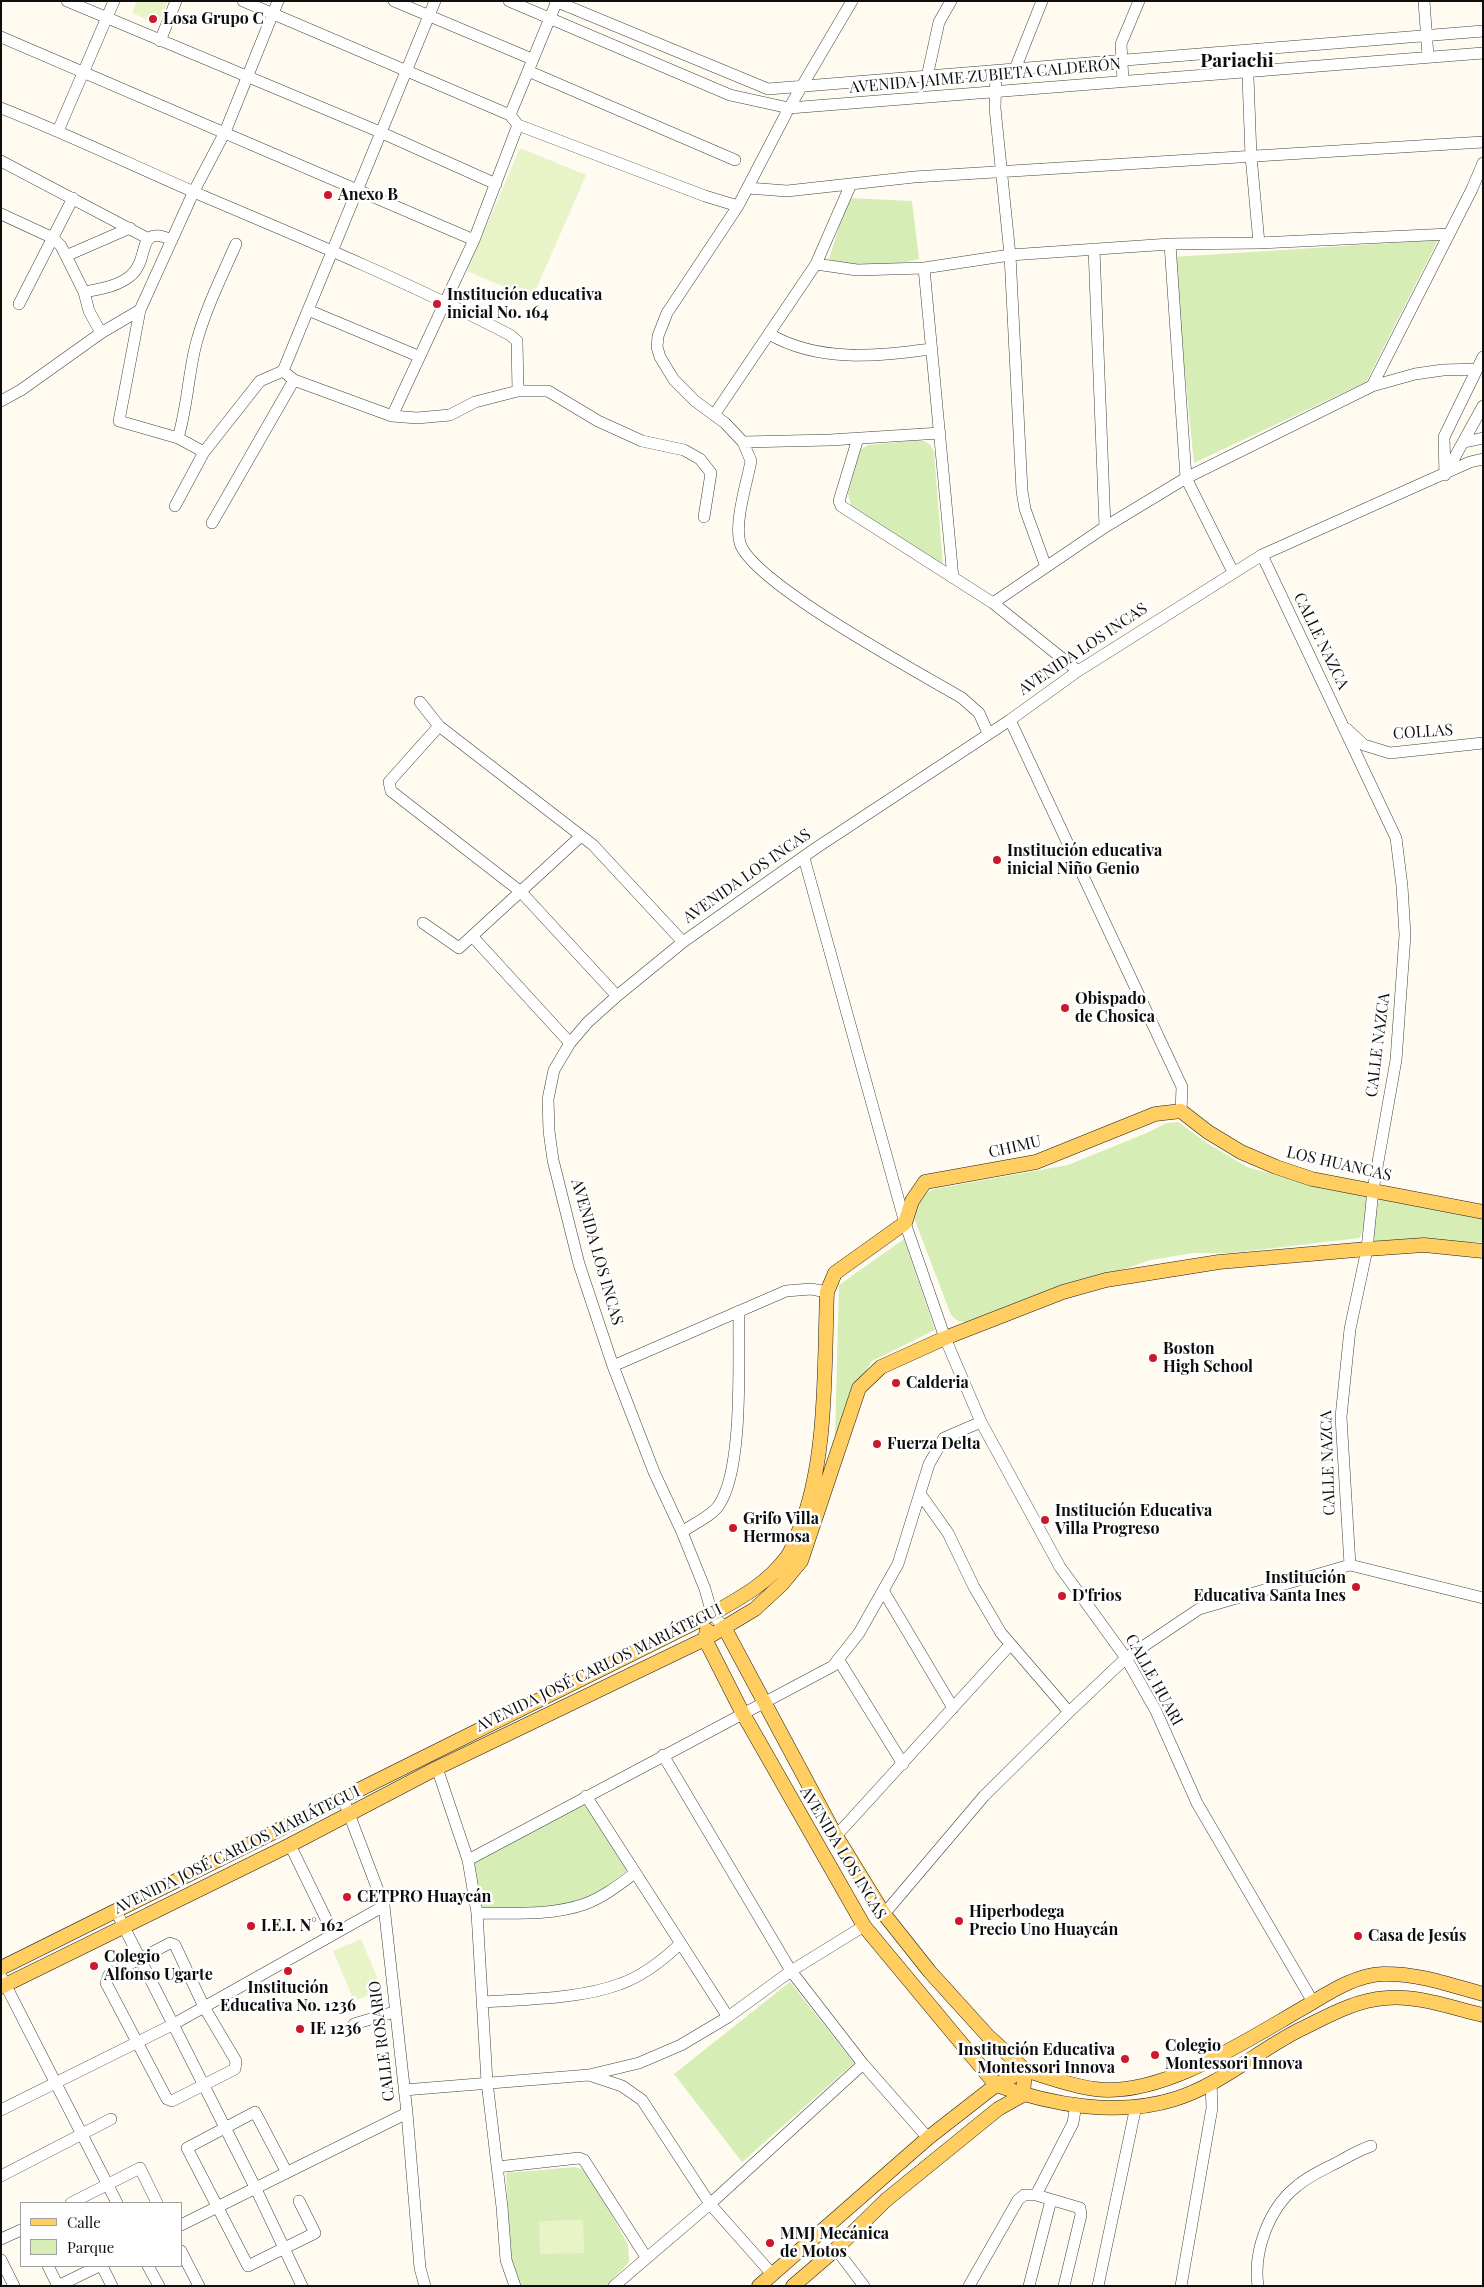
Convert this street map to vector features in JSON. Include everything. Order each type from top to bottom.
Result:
[{"type":"main road","name":"LOS HUANCAS","points":[[1181,1111],[1208,1132],[1242,1152],[1276,1167],[1312,1179],[1483,1212]]},
{"type":"main road","name":"CHIMU","points":[[905,1223],[912,1201],[925,1182],[1036,1162],[1155,1114],[1181,1111]]},
{"type":"main road","points":[[828,1292],[835,1273],[905,1223]]},
{"type":"main road","name":"AVENIDA JOSÉ CARLOS MARIÁTEGUI","points":[[3,1982],[123,1926],[290,1844],[437,1768],[705,1639],[755,1609],[782,1584],[801,1561],[822,1504],[847,1420],[859,1388],[864,1380],[881,1367],[945,1338],[1063,1292],[1106,1280],[1219,1262],[1367,1249],[1424,1245],[1483,1251]]},
{"type":"main road","name":"AVENIDA JOSÉ CARLOS MARIÁTEGUI","points":[[1,1968],[712,1614],[758,1588],[788,1556],[804,1518],[815,1479],[828,1292]]},
{"type":"main road","points":[[705,1639],[712,1614]]},
{"type":"main road","name":"AVENIDA LOS INCAS","points":[[724,1627],[836,1836],[884,1914],[930,1972],[975,2022],[1025,2070]]},
{"type":"main road","name":"AVENIDA LOS INCAS","points":[[705,1639],[742,1712],[864,1926],[996,2085]]},
{"type":"main road","points":[[759,2286],[928,2138],[996,2085],[1025,2070],[1056,2080],[1095,2089],[1116,2090],[1140,2087],[1208,2062],[1351,1981],[1382,1974],[1419,1977],[1483,1994]]},
{"type":"main road","points":[[996,2085],[1023,2095],[1076,2104],[1102,2107],[1136,2106],[1175,2099],[1211,2082],[1282,2039],[1360,2002],[1387,1997],[1414,1999],[1483,2015]]},
{"type":"main road","points":[[1023,2095],[1025,2070]]},
{"type":"main road","points":[[793,2286],[836,2250],[886,2200],[998,2109],[1023,2095]]},
{"type":"main road","points":[[874,2185],[886,2200]]},
{"type":"street","points":[[67,1],[106,19],[380,132],[496,184]]},
{"type":"street","points":[[58,131],[114,1]]},
{"type":"street","points":[[160,41],[176,1]]},
{"type":"street","points":[[243,1],[510,114],[518,125],[705,196],[738,206]]},
{"type":"street","points":[[204,452],[178,438],[119,420],[140,310],[194,192],[225,132],[278,1]]},
{"type":"street","points":[[394,1],[532,59]]},
{"type":"street","points":[[175,506],[204,452],[260,381],[283,371],[435,1]]},
{"type":"street","name":"AVENIDA JAIME ZUBIETA CALDERÓN","points":[[509,1],[730,95],[789,108],[1248,70],[1483,53]]},
{"type":"street","points":[[510,114],[556,1]]},
{"type":"street","name":"AVENIDA JAIME ZUBIETA CALDERÓN","points":[[556,1],[768,89],[801,88],[1122,62],[1483,31]]},
{"type":"street","points":[[852,1],[789,108],[738,206],[667,313],[658,336],[657,347],[660,357],[674,380],[695,401],[714,415],[743,442],[749,451],[751,461],[737,530],[740,545],[748,558],[758,569],[805,604],[962,698],[979,713],[988,733]]},
{"type":"street","points":[[928,77],[939,22],[951,1]]},
{"type":"street","points":[[1014,70],[1042,1]]},
{"type":"street","points":[[1124,81],[1121,44],[1139,1]]},
{"type":"street","points":[[1424,1],[1428,56]]},
{"type":"street","points":[[1,38],[84,71],[474,240]]},
{"type":"street","points":[[1247,51],[1251,156],[1259,243]]},
{"type":"street","points":[[528,71],[735,160]]},
{"type":"street","points":[[996,71],[995,108],[1010,255],[1022,491],[1025,509],[1046,567]]},
{"type":"street","points":[[1,108],[332,251],[446,302],[510,335],[517,341],[518,391]]},
{"type":"street","points":[[392,416],[418,356],[446,302],[474,240],[518,125]]},
{"type":"street","points":[[748,188],[786,191],[914,177],[1483,142]]},
{"type":"street","points":[[1,161],[147,238]]},
{"type":"street","points":[[1372,386],[1483,163]]},
{"type":"street","points":[[714,415],[816,264],[851,184]]},
{"type":"street","points":[[19,304],[73,198]]},
{"type":"street","points":[[1,214],[53,238],[68,255],[84,292],[89,311],[101,333]]},
{"type":"street","points":[[68,255],[130,228]]},
{"type":"street","points":[[84,292],[114,285],[130,277],[140,264],[147,238],[152,234],[159,234],[172,240]]},
{"type":"street","points":[[816,264],[857,270],[924,268],[1010,255],[1170,244],[1259,243],[1449,234]]},
{"type":"street","points":[[178,438],[185,415],[195,350],[203,320],[236,244]]},
{"type":"street","points":[[1170,244],[1186,478],[1232,572]]},
{"type":"street","points":[[1094,249],[1105,527]]},
{"type":"street","points":[[924,268],[953,578]]},
{"type":"street","points":[[1,401],[21,390],[101,333],[140,310]]},
{"type":"street","points":[[308,310],[418,356]]},
{"type":"street","points":[[770,334],[785,343],[810,351],[839,355],[882,355],[932,349]]},
{"type":"street","points":[[1445,475],[1444,437],[1483,357]]},
{"type":"street","points":[[992,603],[1105,527],[1186,478],[1372,386],[1415,374],[1443,370],[1476,370]]},
{"type":"street","points":[[283,371],[294,380],[392,416],[417,418],[450,415],[475,402],[518,391],[548,391],[598,421],[633,437],[684,450],[700,459],[711,473],[704,517]]},
{"type":"street","points":[[212,523],[294,380]]},
{"type":"street","points":[[1445,475],[1465,442],[1483,406]]},
{"type":"street","points":[[743,442],[940,433]]},
{"type":"street","points":[[858,438],[839,501],[840,506],[992,603],[1078,671]]},
{"type":"street","points":[[1465,442],[1483,438]]},
{"type":"street","name":"AVENIDA LOS INCAS","points":[[724,1627],[712,1614],[705,1589],[682,1532],[654,1472],[613,1366],[579,1264],[553,1160],[549,1132],[548,1099],[554,1070],[570,1042],[588,1022],[617,996],[683,942],[988,733],[1010,720],[1078,671],[1232,572],[1262,556],[1445,475],[1470,462],[1483,459]]},
{"type":"street","name":"CALLE NAZCA","points":[[1262,556],[1396,838],[1402,886],[1405,935],[1396,1060],[1373,1190],[1367,1249],[1350,1329],[1341,1417],[1350,1565]]},
{"type":"street","points":[[420,702],[439,726],[593,845],[683,942]]},
{"type":"street","points":[[1010,720],[1182,1087],[1181,1111]]},
{"type":"street","name":"COLLAS","points":[[1343,725],[1364,745],[1390,752],[1483,743]]},
{"type":"street","points":[[439,726],[389,782],[391,791],[521,892],[617,996]]},
{"type":"street","points":[[423,922],[459,948],[581,836]]},
{"type":"street","name":"CALLE HUARI","points":[[804,858],[905,1223],[945,1338],[981,1422],[1060,1567],[1126,1658],[1156,1711],[1197,1803],[1313,2002]]},
{"type":"street","points":[[472,936],[570,1042]]},
{"type":"street","points":[[613,1366],[786,1291],[811,1289],[828,1292]]},
{"type":"street","points":[[682,1532],[718,1507],[727,1491],[732,1472],[736,1448],[739,1311]]},
{"type":"street","points":[[468,1860],[742,1712],[833,1666],[859,1633],[884,1592],[898,1564],[921,1495],[929,1464],[944,1438],[981,1422]]},
{"type":"street","points":[[921,1495],[948,1533],[974,1587],[1001,1633],[1069,1712]]},
{"type":"street","points":[[884,1914],[984,1796],[1069,1712],[1126,1658],[1199,1608],[1350,1565],[1483,1598]]},
{"type":"street","points":[[884,1592],[954,1708]]},
{"type":"street","points":[[836,1836],[904,1764],[1010,1645]]},
{"type":"street","points":[[838,1658],[904,1764]]},
{"type":"street","points":[[663,1755],[791,1971],[863,2064],[928,2138]]},
{"type":"street","points":[[437,1768],[468,1860],[477,1913],[484,2002],[487,2082],[498,2167],[506,2260],[515,2286]]},
{"type":"street","points":[[586,1796],[728,2018]]},
{"type":"street","name":"CALLE ROSARIO","points":[[343,1798],[384,1906],[394,2012],[404,2090],[420,2268],[425,2286]]},
{"type":"street","points":[[290,1844],[333,1933]]},
{"type":"street","points":[[477,1913],[525,1913],[561,1910],[586,1904],[612,1890],[635,1873]]},
{"type":"street","points":[[1,2110],[204,2007],[384,1906]]},
{"type":"street","points":[[116,1912],[255,2187],[302,2286]]},
{"type":"street","points":[[404,2090],[589,2075],[639,2063],[681,2044],[728,2018],[791,1971],[864,1926]]},
{"type":"street","points":[[168,1944],[173,1944],[204,2007],[236,2061],[237,2066],[235,2069],[172,2101],[168,2100],[106,1983],[109,1975],[139,1959],[168,1944]]},
{"type":"street","points":[[484,2002],[571,1994],[615,1986],[659,1963],[680,1944]]},
{"type":"street","points":[[3,1982],[57,2082],[116,2202]]},
{"type":"street","points":[[354,2024],[394,2012]]},
{"type":"street","points":[[614,2286],[710,2204],[863,2064]]},
{"type":"street","points":[[589,2075],[622,2086],[642,2100],[710,2204],[772,2274]]},
{"type":"street","points":[[1181,2286],[1212,2108],[1211,2082]]},
{"type":"street","points":[[1036,2196],[1073,2123],[1076,2104]]},
{"type":"street","points":[[1098,2286],[1136,2106]]},
{"type":"street","points":[[286,2171],[255,2112],[187,2148],[248,2266],[315,2233],[299,2201]]},
{"type":"street","points":[[182,2224],[286,2171],[406,2113]]},
{"type":"street","points":[[1,2176],[111,2119]]},
{"type":"street","points":[[1258,2286],[1256,2270],[1262,2237],[1279,2206],[1296,2187],[1319,2171],[1353,2152],[1371,2146]]},
{"type":"street","points":[[498,2167],[578,2158],[584,2160],[646,2257]]},
{"type":"street","points":[[73,2202],[140,2168],[157,2202]]},
{"type":"street","points":[[969,2286],[1018,2200],[1024,2195],[1073,2204],[1080,2208],[1081,2215],[1064,2286]]},
{"type":"street","points":[[1029,2286],[1051,2200]]},
{"type":"street","points":[[1,2239],[20,2230]]},
{"type":"street","points":[[836,2250],[864,2286]]},
{"type":"street","points":[[182,2253],[198,2286]]},
{"type":"street","points":[[1,2260],[14,2286]]},
{"type":"street","points":[[48,2267],[58,2286],[99,2267]]},
{"type":"street","points":[[102,2267],[112,2286]]},
{"type":"street","points":[[149,2267],[159,2286]]},
{"type":"green space","name":"Losa Grupo C","points":[[137,1],[168,1],[158,24],[132,13]]},
{"type":"green space","points":[[520,148],[586,175],[532,299],[467,271]]},
{"type":"green space","points":[[848,198],[912,201],[919,259],[876,265],[833,262],[829,259]]},
{"type":"green space","points":[[1438,240],[1366,382],[1194,463],[1173,257]]},
{"type":"green space","points":[[919,440],[928,443],[934,452],[943,566],[852,509],[848,494],[860,450],[868,445]]},
{"type":"green space","points":[[1178,1122],[1207,1143],[1247,1167],[1294,1180],[1365,1193],[1367,1198],[1367,1216],[1359,1238],[1232,1253],[1193,1253],[1151,1260],[965,1322],[958,1321],[951,1315],[914,1218],[917,1205],[926,1195],[934,1189],[1068,1165],[1149,1132],[1166,1123]]},
{"type":"green space","points":[[1381,1188],[1483,1214],[1483,1242],[1371,1241]]},
{"type":"green space","points":[[904,1239],[935,1330],[872,1361],[852,1392],[835,1436],[839,1285]]},
{"type":"green space","points":[[585,1800],[628,1870],[601,1890],[569,1903],[539,1908],[479,1909],[472,1860]]},
{"type":"green space","points":[[361,1939],[382,1989],[354,2001],[333,1951]]},
{"type":"green space","points":[[790,1982],[854,2063],[742,2162],[674,2074]]},
{"type":"green space","points":[[575,2167],[586,2171],[590,2175],[628,2245],[629,2262],[606,2286],[522,2286],[511,2259],[506,2173]]},
{"type":"green space","points":[[583,2220],[584,2253],[540,2254],[539,2221]]},
{"type":"place","name":"Losa Grupo C","points":[[153,19]]},
{"type":"place","name":"Anexo B","points":[[328,195]]},
{"type":"place","name":"Institución educativa inicial No. 164","points":[[437,304]]},
{"type":"place","name":"Institución educativa inicial Niño Genio","points":[[997,860]]},
{"type":"place","name":"Obispado de Chosica","points":[[1065,1008]]},
{"type":"place","name":"Boston High School","points":[[1153,1358]]},
{"type":"place","name":"Calderia","points":[[896,1383]]},
{"type":"place","name":"Fuerza Delta","points":[[877,1444]]},
{"type":"place","name":"Institución Educativa Villa Progreso","points":[[1045,1520]]},
{"type":"place","name":"Grifo Villa Hermosa","points":[[733,1528]]},
{"type":"place","name":"Institución Educativa Santa Ines","points":[[1356,1587]]},
{"type":"place","name":"D'frios","points":[[1062,1596]]},
{"type":"place","name":"CETPRO Huaycán","points":[[347,1897]]},
{"type":"place","name":"Hiperbodega Precio Uno Huaycán","points":[[959,1921]]},
{"type":"place","name":"I.E.I. N° 162","points":[[251,1926]]},
{"type":"place","name":"Casa de Jesús","points":[[1358,1936]]},
{"type":"place","name":"Colegio Alfonso Ugarte","points":[[94,1966]]},
{"type":"place","name":"Institución Educativa No. 1236","points":[[288,1971]]},
{"type":"place","name":"IE 1236","points":[[300,2029]]},
{"type":"place","name":"Colegio Montessori Innova","points":[[1155,2055]]},
{"type":"place","name":"Institución Educativa Montessori Innova","points":[[1125,2059]]},
{"type":"place","name":"MMJ Mecánica de Motos","points":[[770,2243]]},
{"type":"district","name":"Pariachi","points":[[1237,61]]}]
